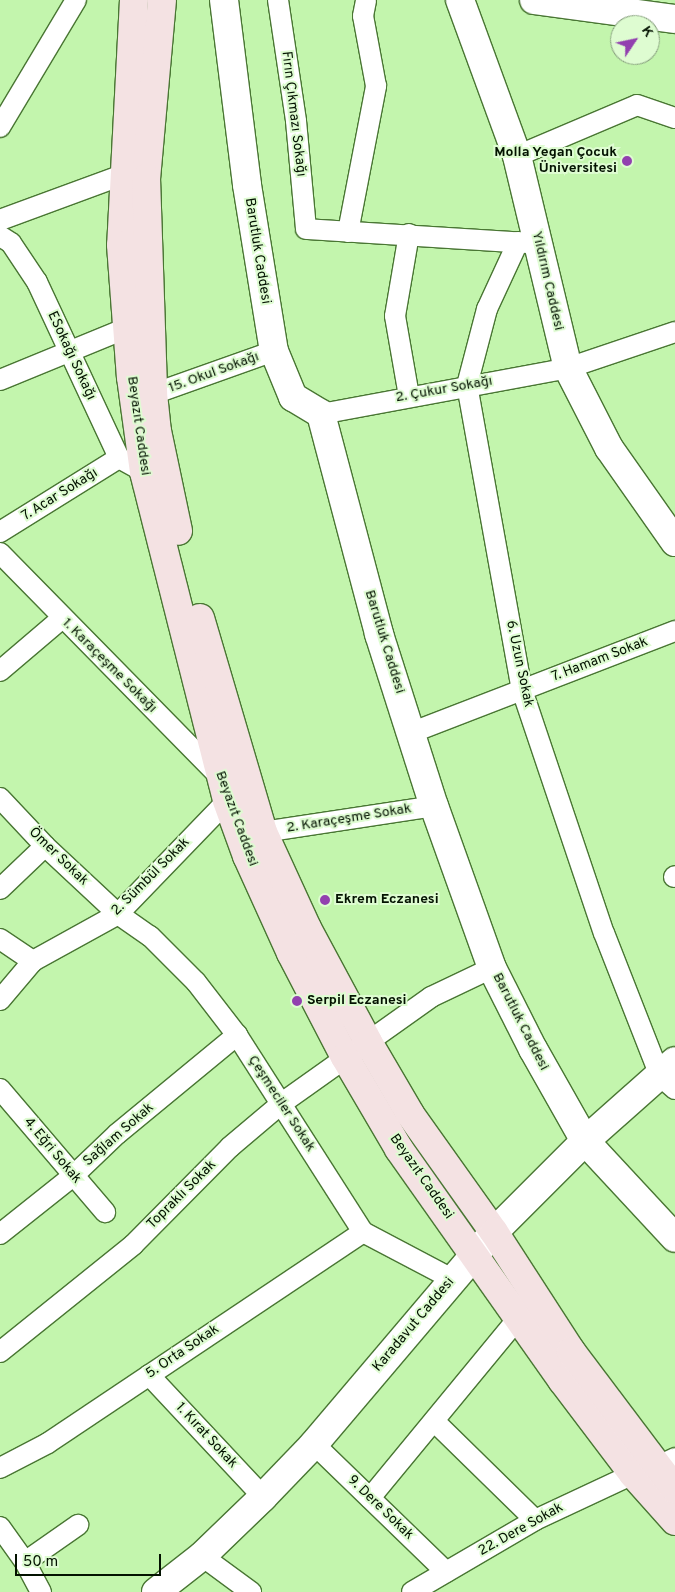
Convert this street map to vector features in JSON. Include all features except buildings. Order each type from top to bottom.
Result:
[{"type":"main road","name":"Beyazıt Caddesi","points":[[134,0],[122,175],[121,245],[127,328],[144,472],[223,789],[247,856],[291,953],[346,1057],[399,1148],[519,1317],[675,1489]]},
{"type":"main road","name":"Beyazıt Caddesi","points":[[162,0],[146,178],[153,394],[169,493],[188,573],[229,725],[263,832],[307,928],[368,1042],[410,1114],[494,1232],[572,1351],[655,1466],[675,1521]]},
{"type":"main road","name":"Barutluk Caddesi","points":[[224,0],[246,185],[274,351],[293,396],[321,414],[380,634],[413,732],[434,806],[492,968],[533,1049],[585,1141],[675,1238]]},
{"type":"main road","name":"Yıldırım Caddesi","points":[[460,0],[517,156],[528,242],[568,368],[609,448],[665,516],[675,542]]},
{"type":"main road","points":[[534,0],[675,19]]},
{"type":"main road","name":"Karadavut Caddesi","points":[[156,1592],[202,1556],[314,1444],[452,1279],[494,1232],[585,1141],[670,1075]]},
{"type":"street","points":[[0,127],[76,0]]},
{"type":"street","name":"Fırın Çıkmazı Sokağı","points":[[278,0],[296,122],[306,229],[348,232]]},
{"type":"street","points":[[366,0],[363,16],[376,86],[348,232],[528,242]]},
{"type":"street","points":[[517,156],[637,105],[675,118]]},
{"type":"street","points":[[0,220],[122,175]]},
{"type":"street","points":[[408,234],[395,316],[409,396]]},
{"type":"street","name":"ESokağı Sokağı","points":[[0,236],[11,243],[37,282],[119,458]]},
{"type":"street","name":"6. Uzun Sokak","points":[[528,242],[486,309],[467,385],[522,690],[604,933],[670,1075]]},
{"type":"street","points":[[0,380],[127,328]]},
{"type":"street","name":"2. Çukur Sokağı","points":[[321,414],[467,385],[568,368],[674,336]]},
{"type":"street","name":"15. Okul Sokağı","points":[[153,394],[274,351]]},
{"type":"street","points":[[119,458],[144,472]]},
{"type":"street","name":"7. Acar Sokağı","points":[[0,532],[119,458]]},
{"type":"street","name":"1. Karaçeşme Sokağı","points":[[0,553],[223,789]]},
{"type":"street","points":[[0,671],[61,619]]},
{"type":"street","name":"7. Hamam Sokak","points":[[413,732],[675,631]]},
{"type":"street","name":"2. Sümbül Sokak","points":[[0,1000],[33,961],[118,914],[223,789]]},
{"type":"street","name":"Ömer Sokak","points":[[0,798],[45,846],[118,914]]},
{"type":"street","name":"2. Karaçeşme Sokak","points":[[263,832],[434,806]]},
{"type":"street","points":[[0,889],[45,846]]},
{"type":"street","name":"Çeşmeciler Sokak","points":[[118,914],[150,936],[196,982],[236,1035],[282,1103],[363,1232]]},
{"type":"street","points":[[0,939],[33,961]]},
{"type":"street","name":"Topraklı Sokak","points":[[0,1352],[133,1244],[230,1147],[282,1103],[431,997],[492,968]]},
{"type":"street","name":"Sağlam Sokak","points":[[1,1229],[73,1176],[117,1134],[236,1035]]},
{"type":"street","name":"4. Eğri Sokak","points":[[0,1089],[105,1212]]},
{"type":"street","points":[[363,1232],[452,1279]]},
{"type":"street","name":"5. Orta Sokak","points":[[0,1468],[48,1443],[363,1232]]},
{"type":"street","points":[[370,1498],[519,1317]]},
{"type":"street","name":"1. Kırat Sokak","points":[[149,1375],[263,1497]]},
{"type":"street","points":[[434,1421],[535,1520]]},
{"type":"street","name":"9. Dere Sokak","points":[[314,1444],[446,1572]]},
{"type":"street","name":"22. Dere Sokak","points":[[412,1592],[535,1520],[655,1466]]},
{"type":"street","points":[[25,1562],[78,1525]]},
{"type":"street","points":[[0,1527],[25,1562],[41,1592]]},
{"type":"street","points":[[202,1556],[250,1592]]},
{"type":"place","name":"Molla Yegan Çocuk Üniversitesi","points":[[627,161]]},
{"type":"place","name":"Ekrem Eczanesi","points":[[325,900]]},
{"type":"place","name":"Serpil Eczanesi","points":[[297,1001]]}]
